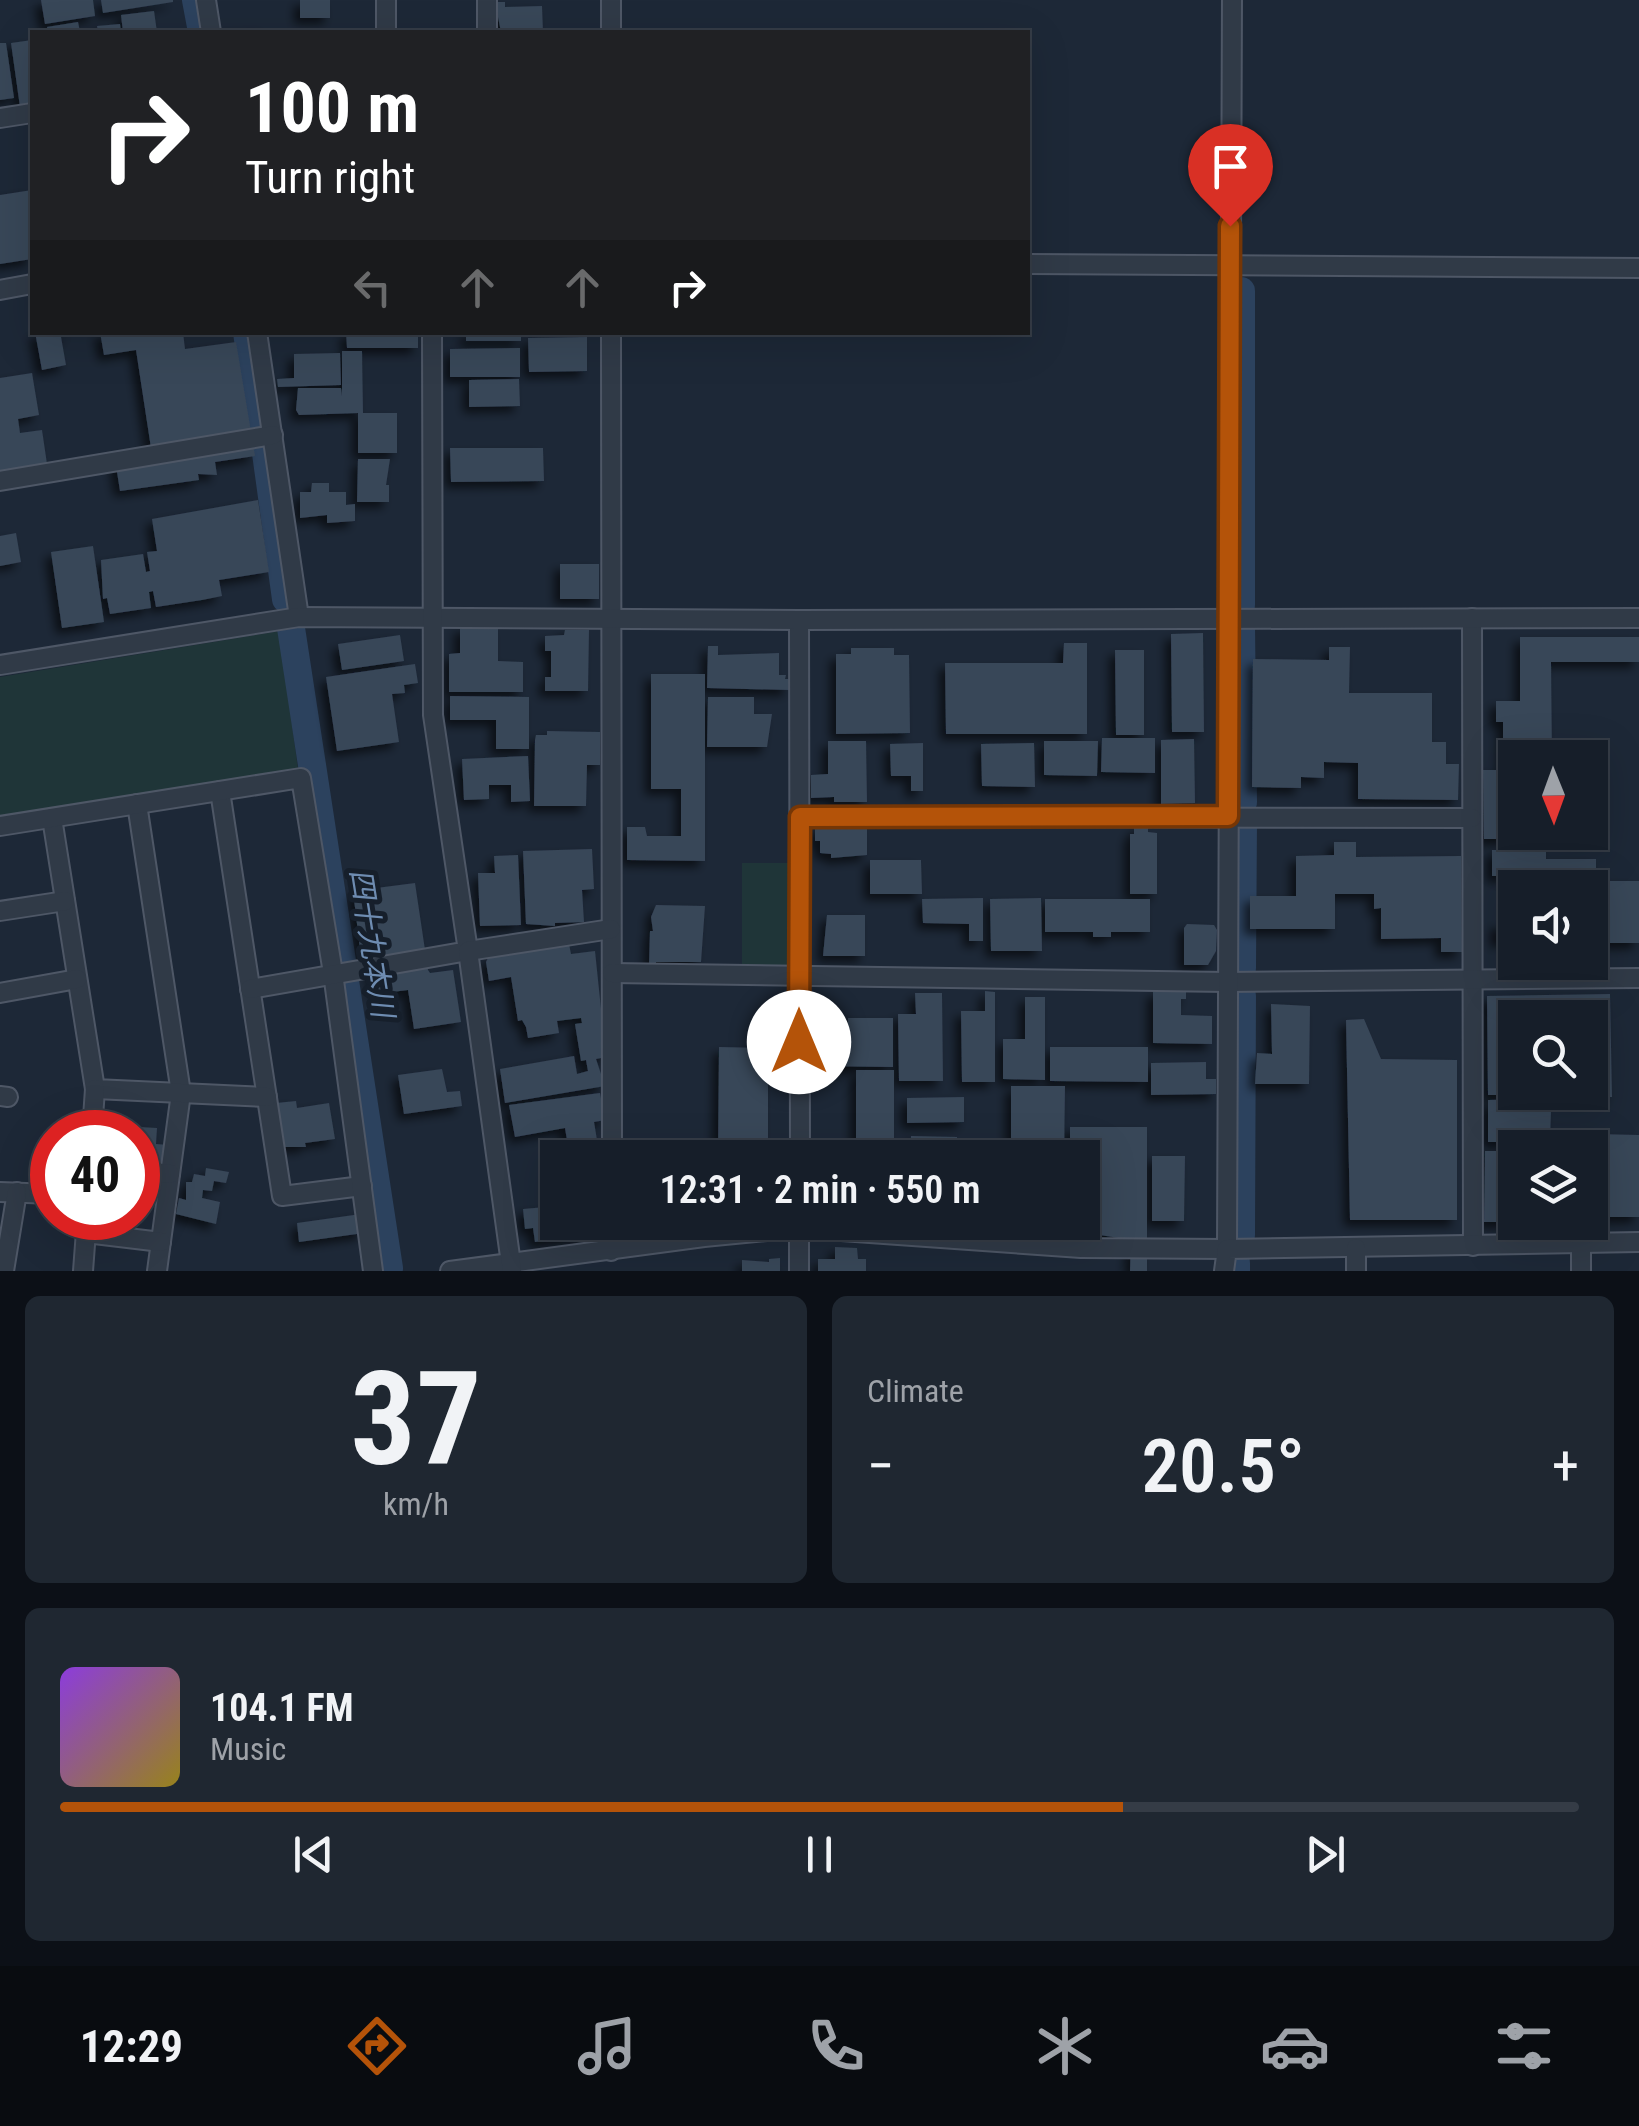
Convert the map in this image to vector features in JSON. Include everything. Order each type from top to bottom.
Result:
[{"type":"street","points":[[386,0],[386,30]]},
{"type":"street","points":[[487,0],[487,30]]},
{"type":"street","points":[[611,0],[611,30]]},
{"type":"street","points":[[1224,1271],[1232,0]]},
{"type":"street","points":[[208,1],[211,30]]},
{"type":"street","points":[[0,118],[30,113]]},
{"type":"street","points":[[1030,264],[1639,268]]},
{"type":"street","points":[[0,290],[30,284]]},
{"type":"street","points":[[257,335],[299,616]]},
{"type":"street","points":[[432,335],[434,714],[512,1267]]},
{"type":"street","points":[[611,335],[612,1140]]},
{"type":"street","points":[[0,481],[273,436]]},
{"type":"street","points":[[0,664],[299,616],[799,620],[1639,618]]},
{"type":"street","points":[[1472,618],[1473,1246]]},
{"type":"street","points":[[799,620],[800,1140]]},
{"type":"street","points":[[0,826],[301,778],[333,973],[373,1271]]},
{"type":"street","points":[[220,791],[282,1196],[362,1186]]},
{"type":"street","points":[[137,804],[181,1093],[157,1271]]},
{"type":"street","points":[[800,817],[1472,818]]},
{"type":"street","points":[[52,818],[95,1089],[94,1110]]},
{"type":"street","points":[[0,912],[65,901]]},
{"type":"street","points":[[250,988],[611,929]]},
{"type":"street","points":[[612,973],[1228,982],[1639,978]]},
{"type":"street","points":[[0,993],[77,980]]},
{"type":"street","points":[[95,1089],[267,1096]]},
{"type":"street","points":[[160,1173],[170,1174]]},
{"type":"street","points":[[4,1271],[9,1192]]},
{"type":"street","points":[[83,1271],[85,1240]]},
{"type":"street","points":[[152,1240],[161,1242]]},
{"type":"street","points":[[611,1240],[611,1251]]},
{"type":"street","points":[[450,1271],[512,1267],[679,1240]]},
{"type":"street","points":[[799,1240],[799,1271]]},
{"type":"street","points":[[983,1240],[1081,1248],[1227,1249],[1639,1242]]},
{"type":"street","points":[[1581,1243],[1581,1271]]},
{"type":"street","points":[[1356,1248],[1356,1271]]},
{"type":"green space","points":[[280,631],[298,770],[0,815],[0,677]]},
{"type":"green space","points":[[742,863],[788,863],[787,968],[742,968]]},
{"type":"building","points":[[41,0],[93,0],[95,16],[45,24]]},
{"type":"building","points":[[101,0],[173,0],[173,2],[103,13]]},
{"type":"building","points":[[300,0],[330,0],[330,18],[300,18]]},
{"type":"building","points":[[495,2],[505,2],[505,7],[542,6],[543,30],[501,30]]},
{"type":"building","points":[[154,11],[157,30],[123,30],[121,15]]},
{"type":"building","points":[[78,22],[80,30],[48,30],[47,27]]},
{"type":"building","points":[[120,24],[121,30],[98,30],[97,26]]},
{"type":"building","points":[[30,40],[30,105],[20,107],[11,43]]},
{"type":"building","points":[[0,43],[6,43],[14,98],[0,100]]},
{"type":"building","points":[[30,190],[30,259],[0,264],[0,195]]},
{"type":"building","points":[[36,335],[66,335],[61,337],[66,365],[42,370]]},
{"type":"building","points":[[101,335],[183,335],[185,349],[236,342],[255,456],[215,462],[217,475],[198,474],[199,480],[120,491],[114,453],[151,448],[136,350],[104,355]]},
{"type":"building","points":[[346,335],[418,335],[418,348],[347,348]]},
{"type":"building","points":[[466,335],[521,335],[521,341],[466,341]]},
{"type":"building","points":[[587,337],[587,371],[529,372],[528,338]]},
{"type":"building","points":[[520,348],[520,377],[450,377],[450,349]]},
{"type":"building","points":[[342,351],[362,351],[363,413],[397,413],[397,453],[358,453],[358,413],[299,415],[296,410],[298,388],[341,388],[342,396]]},
{"type":"building","points":[[340,353],[341,385],[278,387],[277,379],[294,378],[294,354]]},
{"type":"building","points":[[32,373],[39,415],[18,419],[20,433],[42,430],[47,464],[0,471],[0,378]]},
{"type":"building","points":[[519,379],[520,406],[469,407],[469,380]]},
{"type":"building","points":[[450,448],[543,448],[544,481],[451,482]]},
{"type":"building","points":[[358,459],[390,459],[386,485],[389,502],[357,502]]},
{"type":"building","points":[[312,483],[329,483],[329,492],[346,492],[346,505],[355,504],[355,521],[327,523],[327,515],[300,518],[300,492],[311,492]]},
{"type":"building","points":[[258,500],[269,572],[219,580],[222,596],[202,600],[156,607],[153,591],[149,592],[151,608],[110,614],[107,598],[103,599],[101,560],[143,554],[146,572],[150,571],[147,552],[157,551],[152,519]]},
{"type":"building","points":[[16,533],[21,562],[0,566],[0,536]]},
{"type":"building","points":[[93,546],[104,622],[62,628],[51,552]]},
{"type":"building","points":[[560,564],[599,564],[599,599],[560,599]]},
{"type":"building","points":[[460,627],[498,627],[498,661],[523,662],[523,692],[449,692],[449,654],[460,653]]},
{"type":"building","points":[[565,630],[589,630],[588,691],[545,691],[545,677],[551,677],[551,651],[545,651],[545,636],[564,635]]},
{"type":"building","points":[[1203,633],[1204,732],[1172,732],[1171,634]]},
{"type":"building","points":[[400,635],[404,661],[342,670],[338,644]]},
{"type":"building","points":[[1520,637],[1639,637],[1639,662],[1551,662],[1552,740],[1503,740],[1503,722],[1496,722],[1496,701],[1520,701]]},
{"type":"building","points":[[1064,643],[1087,643],[1087,734],[946,734],[945,663],[1063,663]]},
{"type":"building","points":[[708,646],[718,646],[718,655],[779,653],[779,675],[789,679],[789,690],[707,688]]},
{"type":"building","points":[[1329,647],[1350,647],[1349,693],[1432,693],[1432,742],[1446,742],[1446,764],[1459,764],[1458,800],[1358,799],[1358,763],[1324,762],[1324,778],[1301,777],[1301,788],[1252,787],[1253,659],[1329,660]]},
{"type":"building","points":[[851,648],[894,648],[894,655],[909,655],[910,733],[836,734],[836,654],[851,654]]},
{"type":"building","points":[[1115,650],[1144,650],[1144,735],[1116,735]]},
{"type":"building","points":[[415,664],[418,683],[404,685],[405,693],[392,694],[399,742],[337,751],[326,677]]},
{"type":"building","points":[[651,674],[705,674],[705,861],[627,860],[627,827],[645,827],[647,836],[681,836],[681,789],[651,789]]},
{"type":"building","points":[[450,696],[529,697],[529,749],[496,749],[496,720],[450,720]]},
{"type":"building","points":[[708,697],[754,697],[754,714],[772,714],[767,747],[707,747]]},
{"type":"building","points":[[547,731],[600,732],[600,765],[587,765],[586,806],[534,806],[535,740],[536,735],[547,735]]},
{"type":"building","points":[[1102,738],[1155,738],[1155,773],[1101,772]]},
{"type":"building","points":[[1194,739],[1195,803],[1161,804],[1161,740]]},
{"type":"building","points":[[828,741],[866,741],[867,802],[811,798],[811,775],[828,774]]},
{"type":"building","points":[[1044,741],[1098,741],[1097,776],[1044,775]]},
{"type":"building","points":[[923,743],[923,791],[911,791],[911,776],[891,776],[890,744]]},
{"type":"building","points":[[1034,743],[1035,787],[982,786],[981,744]]},
{"type":"building","points":[[528,756],[530,801],[511,802],[511,785],[489,785],[489,799],[464,800],[462,759]]},
{"type":"building","points":[[1483,770],[1498,770],[1498,839],[1484,839]]},
{"type":"building","points":[[815,827],[867,827],[867,855],[831,858],[831,854],[820,853]]},
{"type":"building","points":[[1134,827],[1148,827],[1148,832],[1157,833],[1157,894],[1130,894],[1130,834],[1134,834]]},
{"type":"building","points":[[1334,842],[1356,842],[1356,857],[1461,856],[1462,952],[1441,952],[1441,938],[1381,939],[1381,908],[1374,909],[1374,894],[1335,894],[1335,929],[1250,929],[1250,896],[1296,896],[1296,856],[1334,855]]},
{"type":"building","points":[[592,849],[594,889],[582,890],[584,922],[526,924],[523,851]]},
{"type":"building","points":[[1492,850],[1546,850],[1546,859],[1596,859],[1596,870],[1498,870],[1498,876],[1492,876]]},
{"type":"building","points":[[518,855],[521,925],[480,926],[478,873],[495,873],[494,856]]},
{"type":"building","points":[[870,860],[921,860],[922,894],[870,894]]},
{"type":"building","points":[[1608,881],[1639,881],[1639,943],[1608,943]]},
{"type":"building","points":[[415,883],[428,970],[453,970],[461,1022],[414,1029],[408,990],[376,994],[370,956],[361,957],[353,891]]},
{"type":"building","points":[[983,898],[983,941],[969,941],[969,924],[923,923],[922,899]]},
{"type":"building","points":[[1041,898],[1042,951],[991,951],[990,899]]},
{"type":"building","points":[[1045,899],[1150,899],[1150,932],[1111,932],[1111,937],[1093,937],[1093,932],[1045,932]]},
{"type":"building","points":[[656,905],[705,906],[701,962],[656,962],[656,967],[649,966],[651,917]]},
{"type":"building","points":[[827,915],[865,915],[865,956],[823,956]]},
{"type":"building","points":[[1187,924],[1214,925],[1217,930],[1216,951],[1208,965],[1184,965]]},
{"type":"building","points":[[569,944],[571,954],[595,951],[606,1057],[596,1059],[605,1086],[505,1103],[500,1069],[574,1056],[577,1074],[588,1071],[586,1060],[581,1061],[575,1024],[582,1023],[581,1018],[557,1021],[559,1033],[528,1038],[522,1020],[518,1021],[511,977],[489,981],[486,962],[497,955]]},
{"type":"building","points":[[985,991],[995,992],[995,1082],[962,1082],[961,1011],[985,1011]]},
{"type":"building","points":[[1153,991],[1186,991],[1186,999],[1181,999],[1181,1015],[1212,1016],[1212,1044],[1153,1043]]},
{"type":"building","points":[[915,993],[942,993],[943,1081],[899,1081],[898,1014],[916,1014]]},
{"type":"building","points":[[1610,994],[1612,1097],[1608,1097],[1608,1000],[1498,1000],[1498,1095],[1488,1095],[1487,996]]},
{"type":"building","points":[[1025,997],[1045,997],[1045,1080],[1003,1079],[1003,1039],[1025,1039]]},
{"type":"building","points":[[1271,1004],[1310,1006],[1309,1084],[1255,1084],[1257,1053],[1272,1054]]},
{"type":"building","points":[[848,1018],[893,1018],[893,1067],[813,1066],[813,1026],[848,1026]]},
{"type":"building","points":[[1364,1019],[1381,1059],[1457,1060],[1457,1220],[1350,1220],[1346,1020]]},
{"type":"building","points":[[719,1047],[768,1048],[768,1140],[718,1140]]},
{"type":"building","points":[[1050,1047],[1148,1047],[1148,1082],[1050,1081]]},
{"type":"building","points":[[1206,1062],[1206,1079],[1216,1079],[1216,1094],[1151,1095],[1151,1063]]},
{"type":"building","points":[[442,1069],[447,1092],[460,1091],[462,1106],[404,1114],[398,1075]]},
{"type":"building","points":[[856,1070],[894,1070],[894,1140],[856,1140]]},
{"type":"building","points":[[1011,1086],[1065,1086],[1064,1140],[1011,1140]]},
{"type":"building","points":[[600,1093],[605,1120],[594,1122],[597,1140],[567,1140],[565,1128],[515,1137],[509,1105]]},
{"type":"building","points":[[964,1097],[964,1122],[907,1123],[907,1098]]},
{"type":"building","points":[[1488,1100],[1498,1100],[1498,1110],[1551,1111],[1550,1130],[1498,1130],[1498,1142],[1488,1142]]},
{"type":"building","points":[[296,1101],[297,1108],[329,1103],[335,1139],[305,1143],[306,1147],[282,1147],[276,1103]]},
{"type":"building","points":[[1070,1127],[1147,1127],[1147,1271],[1130,1271],[1131,1240],[1100,1235],[1100,1140],[1070,1140]]},
{"type":"building","points":[[1608,1134],[1639,1135],[1639,1217],[1608,1217]]},
{"type":"building","points":[[911,1136],[957,1137],[957,1140],[911,1140]]},
{"type":"building","points":[[160,1144],[169,1145],[167,1169],[160,1168]]},
{"type":"building","points":[[1485,1151],[1498,1151],[1498,1222],[1484,1222]]},
{"type":"building","points":[[1152,1156],[1185,1156],[1184,1221],[1152,1221]]},
{"type":"building","points":[[206,1168],[229,1172],[226,1183],[214,1181],[212,1191],[203,1190],[202,1198],[220,1202],[216,1224],[176,1214],[179,1198],[186,1200],[186,1182],[192,1182],[194,1174],[205,1176]]},
{"type":"building","points":[[540,1208],[540,1240],[552,1240],[535,1242],[533,1228],[525,1229],[523,1209]]},
{"type":"building","points":[[361,1214],[364,1233],[299,1242],[297,1223]]},
{"type":"building","points":[[835,1247],[857,1248],[858,1259],[866,1259],[866,1271],[818,1271],[818,1259],[835,1259]]},
{"type":"building","points":[[780,1258],[780,1271],[742,1271],[742,1260],[769,1262]]},
{"type":"waterway","name":"四十九本川","points":[[196,0],[202,30]]},
{"type":"waterway","points":[[1241,291],[1241,605]]},
{"type":"waterway","name":"四十九本川","points":[[247,335],[259,419]]},
{"type":"waterway","name":"四十九本川","points":[[266,453],[286,599]]},
{"type":"waterway","points":[[1241,625],[1243,802]]},
{"type":"waterway","name":"四十九本川","points":[[291,628],[389,1268]]},
{"type":"waterway","points":[[1242,968],[1243,822]]},
{"type":"waterway","points":[[1241,1235],[1242,996]]},
{"type":"waterway","points":[[1236,1263],[1236,1271]]},
{"type":"route","points":[[799,1042],[800,817],[1228,816],[1230,226]]}]
